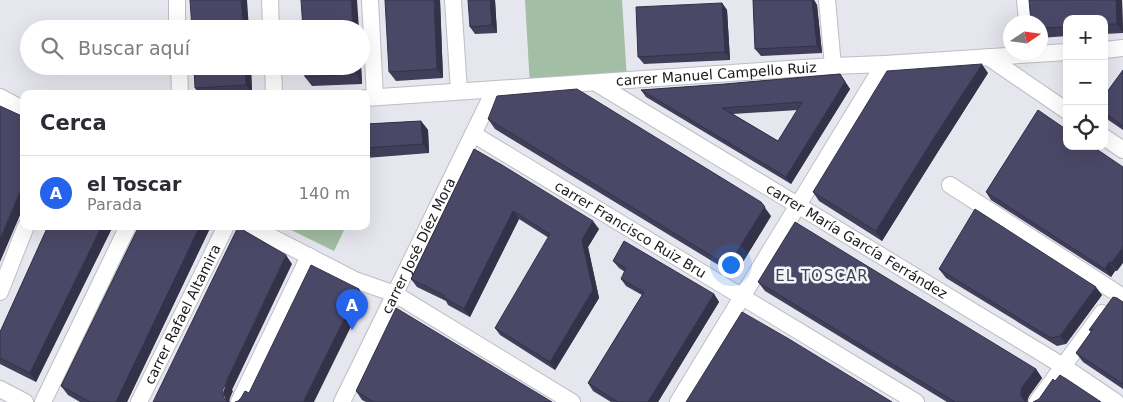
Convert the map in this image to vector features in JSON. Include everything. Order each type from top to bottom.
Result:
[{"type":"street","points":[[176,0],[177,20]]},
{"type":"street","points":[[270,0],[271,20]]},
{"type":"street","points":[[370,0],[371,97]]},
{"type":"street","points":[[453,0],[459,91]]},
{"type":"street","points":[[828,0],[833,66]]},
{"type":"street","points":[[1025,0],[1026,15]]},
{"type":"street","points":[[1108,50],[1123,48]]},
{"type":"street","name":"carrer Manuel Campello Ruiz","points":[[1048,53],[1063,52]]},
{"type":"street","name":"carrer Manuel Campello Ruiz","points":[[371,97],[1003,56]]},
{"type":"street","points":[[988,57],[1063,108]]},
{"type":"street","points":[[1018,78],[1026,60]]},
{"type":"street","points":[[678,402],[884,64]]},
{"type":"street","points":[[179,75],[180,90]]},
{"type":"street","points":[[273,75],[274,90]]},
{"type":"street","name":"carrer María García Ferrández","points":[[596,83],[1063,366],[1116,402]]},
{"type":"street","name":"carrer José Díez Mora","points":[[342,402],[495,89]]},
{"type":"street","points":[[0,97],[20,108]]},
{"type":"street","name":"carrer Francisco Ruiz Bru","points":[[473,134],[916,402]]},
{"type":"street","points":[[1108,140],[1123,150]]},
{"type":"street","points":[[950,185],[1121,291],[1037,402]]},
{"type":"street","points":[[0,292],[24,230]]},
{"type":"street","points":[[43,402],[126,230]]},
{"type":"street","name":"carrer Rafael Altamira","points":[[139,402],[224,230]]},
{"type":"street","points":[[258,230],[355,280],[395,294],[572,402]]},
{"type":"street","points":[[239,402],[309,256]]},
{"type":"street","points":[[0,389],[25,402]]},
{"type":"green space","points":[[525,0],[622,0],[627,80],[530,86]]},
{"type":"green space","points":[[291,230],[344,230],[334,251]]},
{"type":"building","points":[[190,0],[241,0],[242,20],[191,20]]},
{"type":"building","points":[[301,0],[351,0],[352,20],[302,20]]},
{"type":"building","points":[[385,0],[434,0],[437,69],[389,72]]},
{"type":"building","points":[[468,0],[490,0],[492,25],[470,27]]},
{"type":"building","points":[[753,0],[812,0],[817,46],[755,49]]},
{"type":"building","points":[[1029,0],[1116,0],[1117,24],[1108,24],[1108,15],[1063,15],[1063,27],[1048,28],[1048,15],[1030,15]]},
{"type":"building","points":[[722,3],[725,52],[638,57],[636,7]]},
{"type":"building","points":[[982,64],[876,231],[813,192],[887,71]]},
{"type":"building","points":[[1123,70],[1123,126],[1108,115],[1108,91]]},
{"type":"building","points":[[840,74],[845,82],[786,177],[641,90]],"holes":[[[802,102],[778,141],[722,108]]]},
{"type":"building","points":[[194,75],[245,75],[246,85],[195,88]]},
{"type":"building","points":[[305,75],[339,75],[305,77]]},
{"type":"building","points":[[577,89],[761,202],[765,207],[731,261],[723,263],[488,119],[497,96]]},
{"type":"building","points":[[0,106],[20,115],[20,192],[0,239]]},
{"type":"building","points":[[1038,110],[1063,127],[1063,150],[1098,150],[1123,167],[1123,247],[1105,269],[986,192]]},
{"type":"building","points":[[421,121],[423,144],[370,148],[370,124]]},
{"type":"building","points":[[474,149],[593,221],[582,240],[593,290],[550,362],[495,328],[550,234],[513,211],[464,309],[443,297],[444,295],[411,279]]},
{"type":"building","points":[[975,209],[1096,287],[1060,336],[1051,338],[939,269]]},
{"type":"building","points":[[795,222],[1036,369],[1021,391],[1021,396],[1028,402],[955,402],[758,282]]},
{"type":"building","points":[[46,230],[100,230],[30,373],[0,358],[0,332]]},
{"type":"building","points":[[137,230],[198,230],[116,402],[90,402],[61,386]]},
{"type":"building","points":[[237,230],[243,230],[286,255],[226,382],[223,389],[224,398],[228,402],[153,402]]},
{"type":"building","points":[[624,241],[714,294],[648,402],[618,402],[588,383],[644,292],[621,279],[626,268],[613,261]]},
{"type":"building","points":[[311,265],[359,289],[303,402],[235,402],[241,398],[245,391],[249,393]]},
{"type":"building","points":[[1113,297],[1123,302],[1123,384],[1076,353],[1093,329],[1089,330]]},
{"type":"building","points":[[396,308],[552,402],[374,402],[356,391]]},
{"type":"building","points":[[742,312],[789,339],[892,402],[686,402]]},
{"type":"building","points":[[1060,375],[1101,402],[1033,402],[1039,399],[1053,379],[1055,381]]},
{"type":"place","name":"el Toscar","points":[[352,330]]},
{"type":"district","name":"EL TOSCAR","points":[[822,276]]}]
